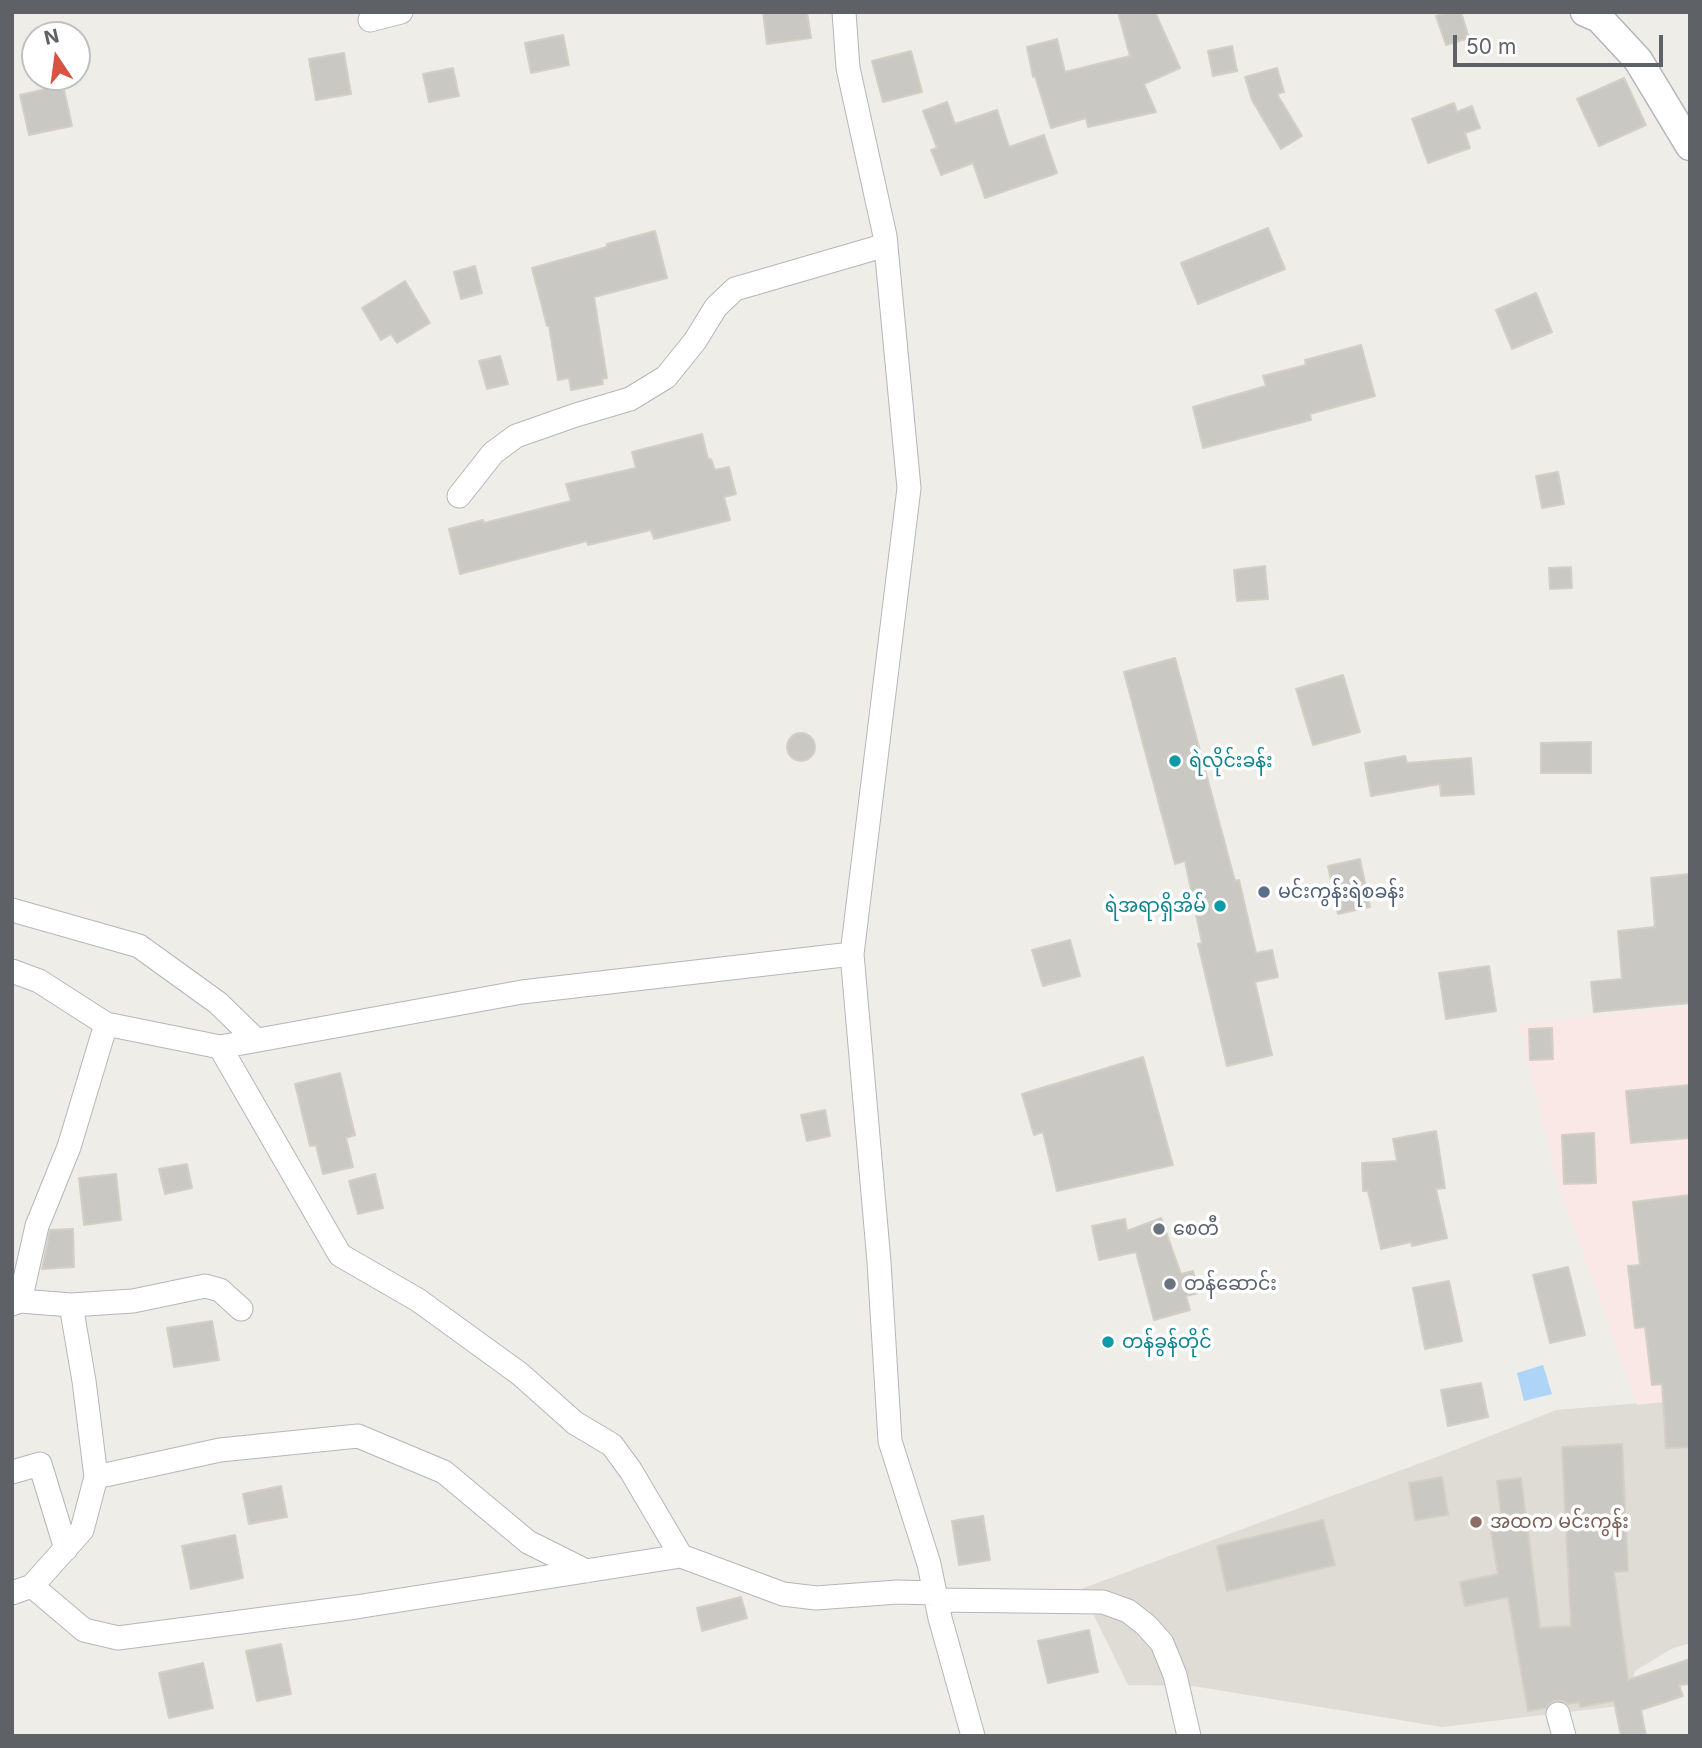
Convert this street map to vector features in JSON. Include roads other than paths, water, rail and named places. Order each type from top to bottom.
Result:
[{"type":"street","points":[[370,20],[401,12]]},
{"type":"street","points":[[844,12],[848,68],[886,245],[909,488],[852,954],[879,1262],[890,1441],[929,1564],[974,1736]]},
{"type":"street","points":[[1585,12],[1599,18],[1638,60],[1690,146]]},
{"type":"street","points":[[459,496],[493,453],[516,436],[629,400],[666,377],[695,341],[716,307],[735,289],[886,245]]},
{"type":"street","points":[[12,909],[139,946],[218,1003],[256,1040]]},
{"type":"street","points":[[12,971],[38,981],[106,1024],[220,1047],[522,992],[852,954]]},
{"type":"street","points":[[106,1024],[69,1147],[37,1226],[16,1303],[71,1305],[133,1301],[205,1286],[220,1290],[241,1309]]},
{"type":"street","points":[[220,1047],[340,1255],[418,1300],[520,1374],[575,1423],[612,1445],[631,1471],[681,1556]]},
{"type":"street","points":[[71,1305],[96,1477],[82,1530],[66,1549],[22,1590],[84,1630],[118,1638],[356,1607],[681,1556],[783,1594],[816,1598],[897,1592],[936,1597],[1103,1602],[1128,1611],[1146,1625],[1162,1643],[1175,1675],[1189,1736]]},
{"type":"street","points":[[96,1477],[220,1450],[358,1436],[444,1472],[528,1542],[586,1572]]},
{"type":"street","points":[[12,1472],[40,1464],[66,1549]]},
{"type":"water","points":[[1543,1365],[1552,1394],[1524,1401],[1517,1373]]},
{"type":"place","name":"ရဲလိုင်းခန်း","points":[[1175,761]]},
{"type":"place","name":"မင်းကွန်းရဲစခန်း","points":[[1264,892]]},
{"type":"place","name":"ရဲအရာရှိအိမ်","points":[[1220,906]]},
{"type":"place","name":"စေတီ","points":[[1159,1229]]},
{"type":"place","name":"တန်ဆောင်း","points":[[1170,1284]]},
{"type":"place","name":"တန်ခွန်တိုင်","points":[[1108,1342]]},
{"type":"place","name":"အထက မင်းကွန်း","points":[[1476,1522]]}]
